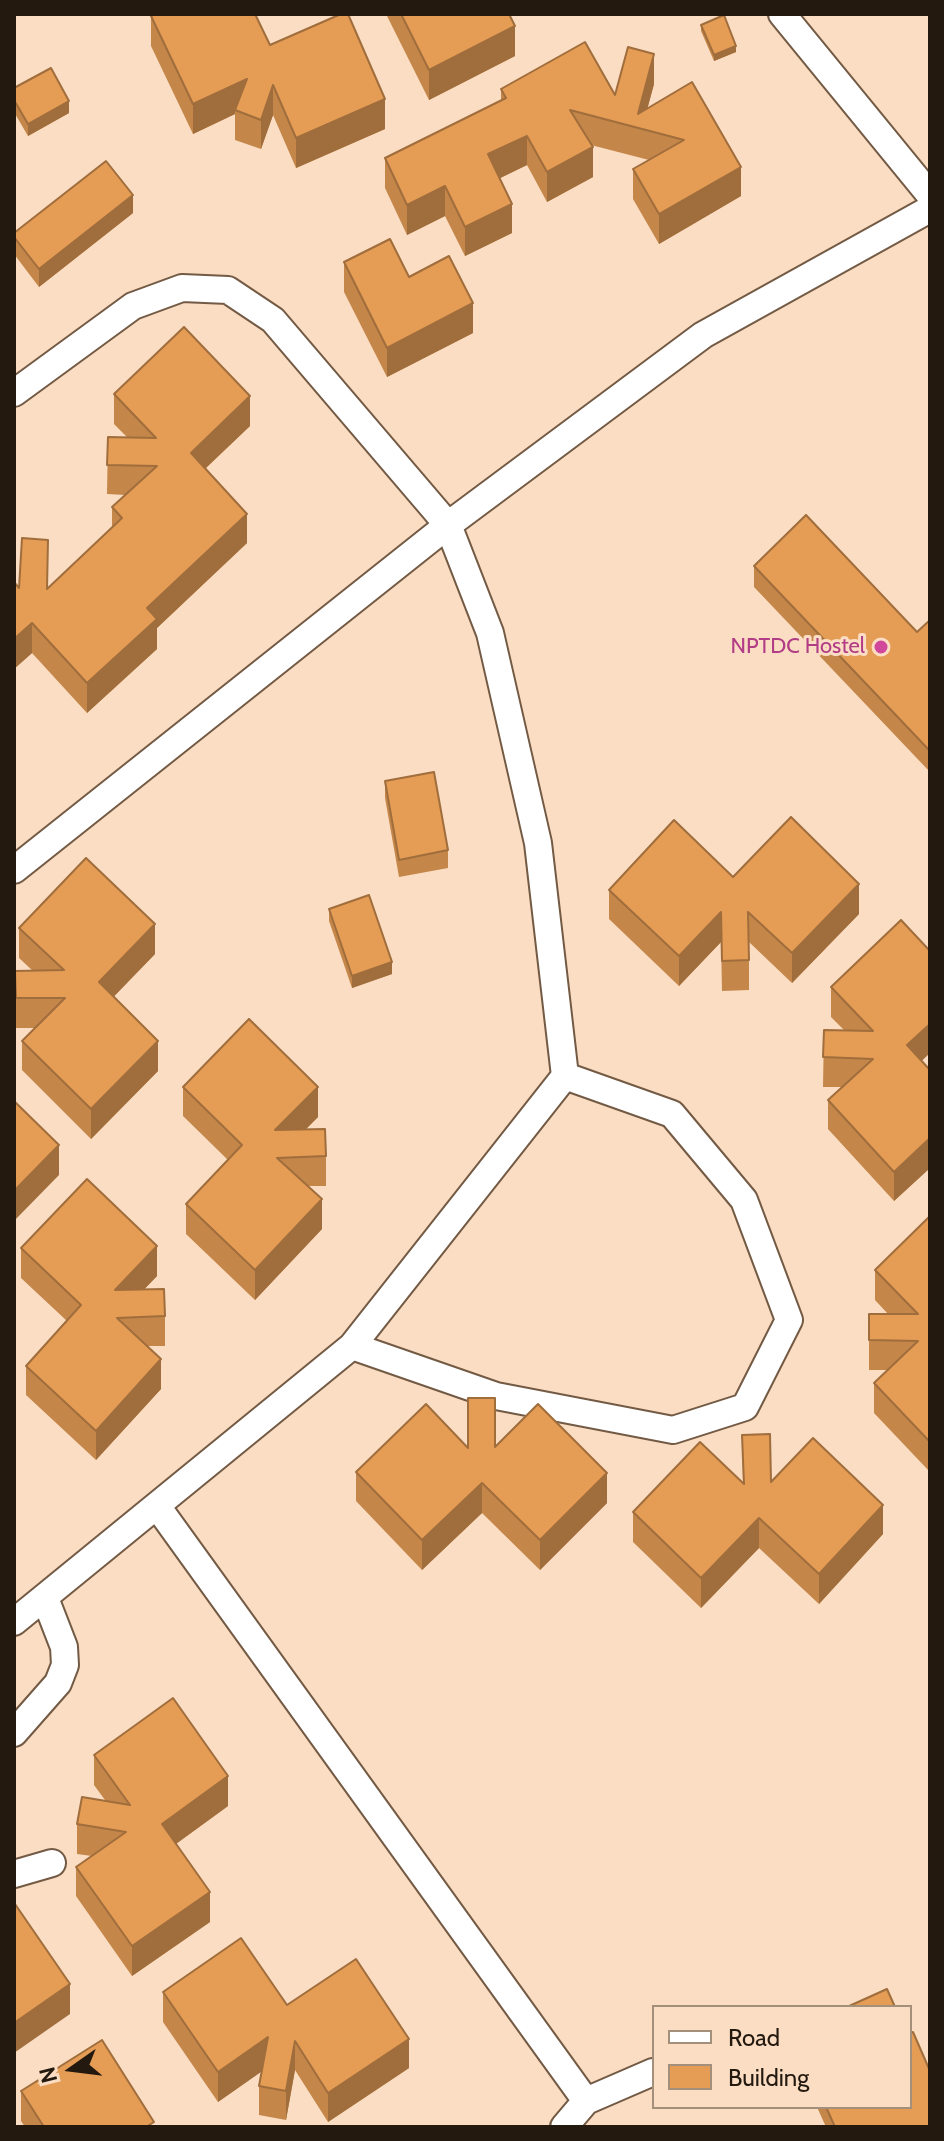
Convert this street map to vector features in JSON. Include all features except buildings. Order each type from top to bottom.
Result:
[{"type":"street","points":[[782,14],[930,195]]},
{"type":"street","points":[[14,870],[448,525],[703,335],[930,209]]},
{"type":"street","points":[[14,393],[133,306],[182,288],[228,290],[273,320],[448,525],[490,633],[538,843],[565,1076],[352,1346],[14,1622]]},
{"type":"street","points":[[352,1346],[496,1396],[673,1430],[745,1407],[789,1320],[744,1200],[672,1114],[565,1076]]},
{"type":"street","points":[[157,1506],[586,2101]]},
{"type":"street","points":[[14,1733],[58,1683],[65,1665],[64,1647],[45,1598]]},
{"type":"street","points":[[14,1874],[52,1863]]},
{"type":"street","points":[[564,2127],[586,2101],[652,2072]]},
{"type":"place","name":"NPTDC Hostel","points":[[881,647]]}]
